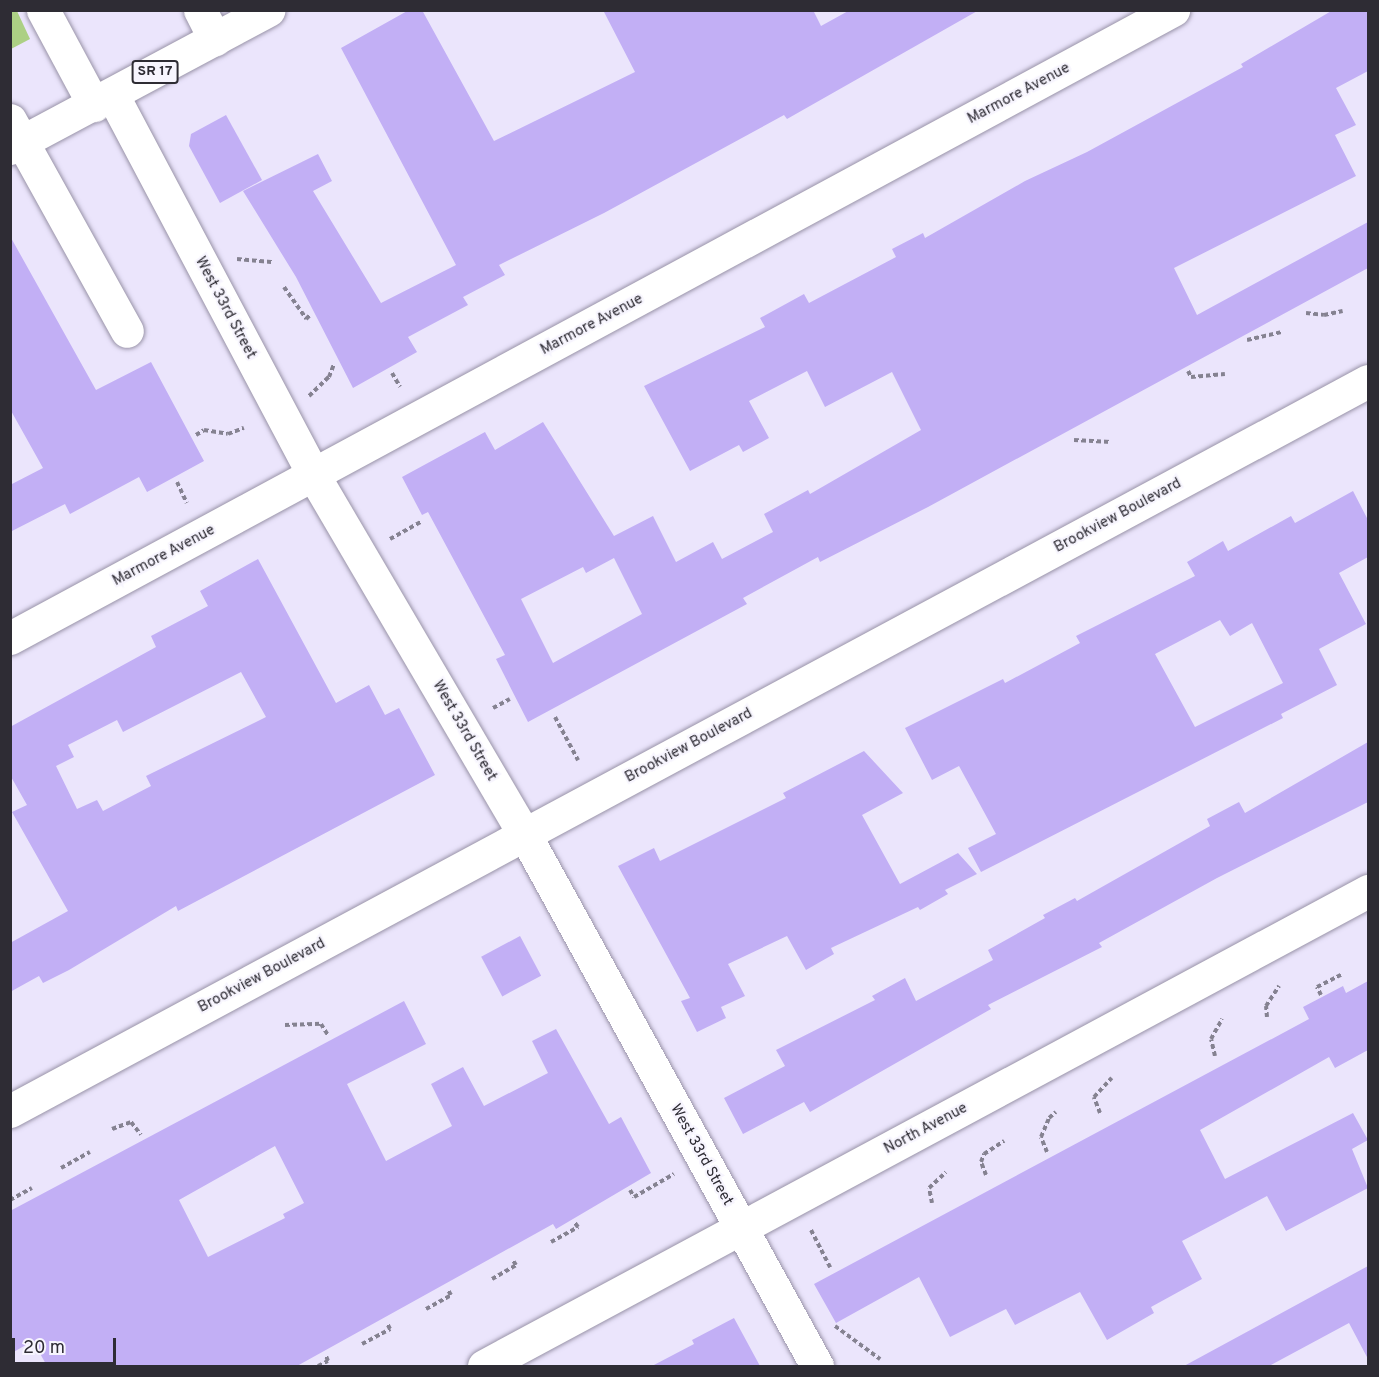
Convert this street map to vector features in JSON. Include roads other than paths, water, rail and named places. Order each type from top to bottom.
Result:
[{"type":"street","name":"West 33rd Street","points":[[43,10],[104,100],[314,476],[525,835],[817,1366]]},
{"type":"street","points":[[200,10],[215,39]]},
{"type":"street","name":"SR 17","points":[[14,136],[104,100],[268,10]]},
{"type":"street","name":"Marmore Avenue","points":[[10,638],[314,476],[1173,10]]},
{"type":"street","points":[[14,136],[127,331]]},
{"type":"street","name":"Brookview Boulevard","points":[[10,1111],[1368,381]]},
{"type":"street","name":"North Avenue","points":[[484,1366],[1368,891]]}]
